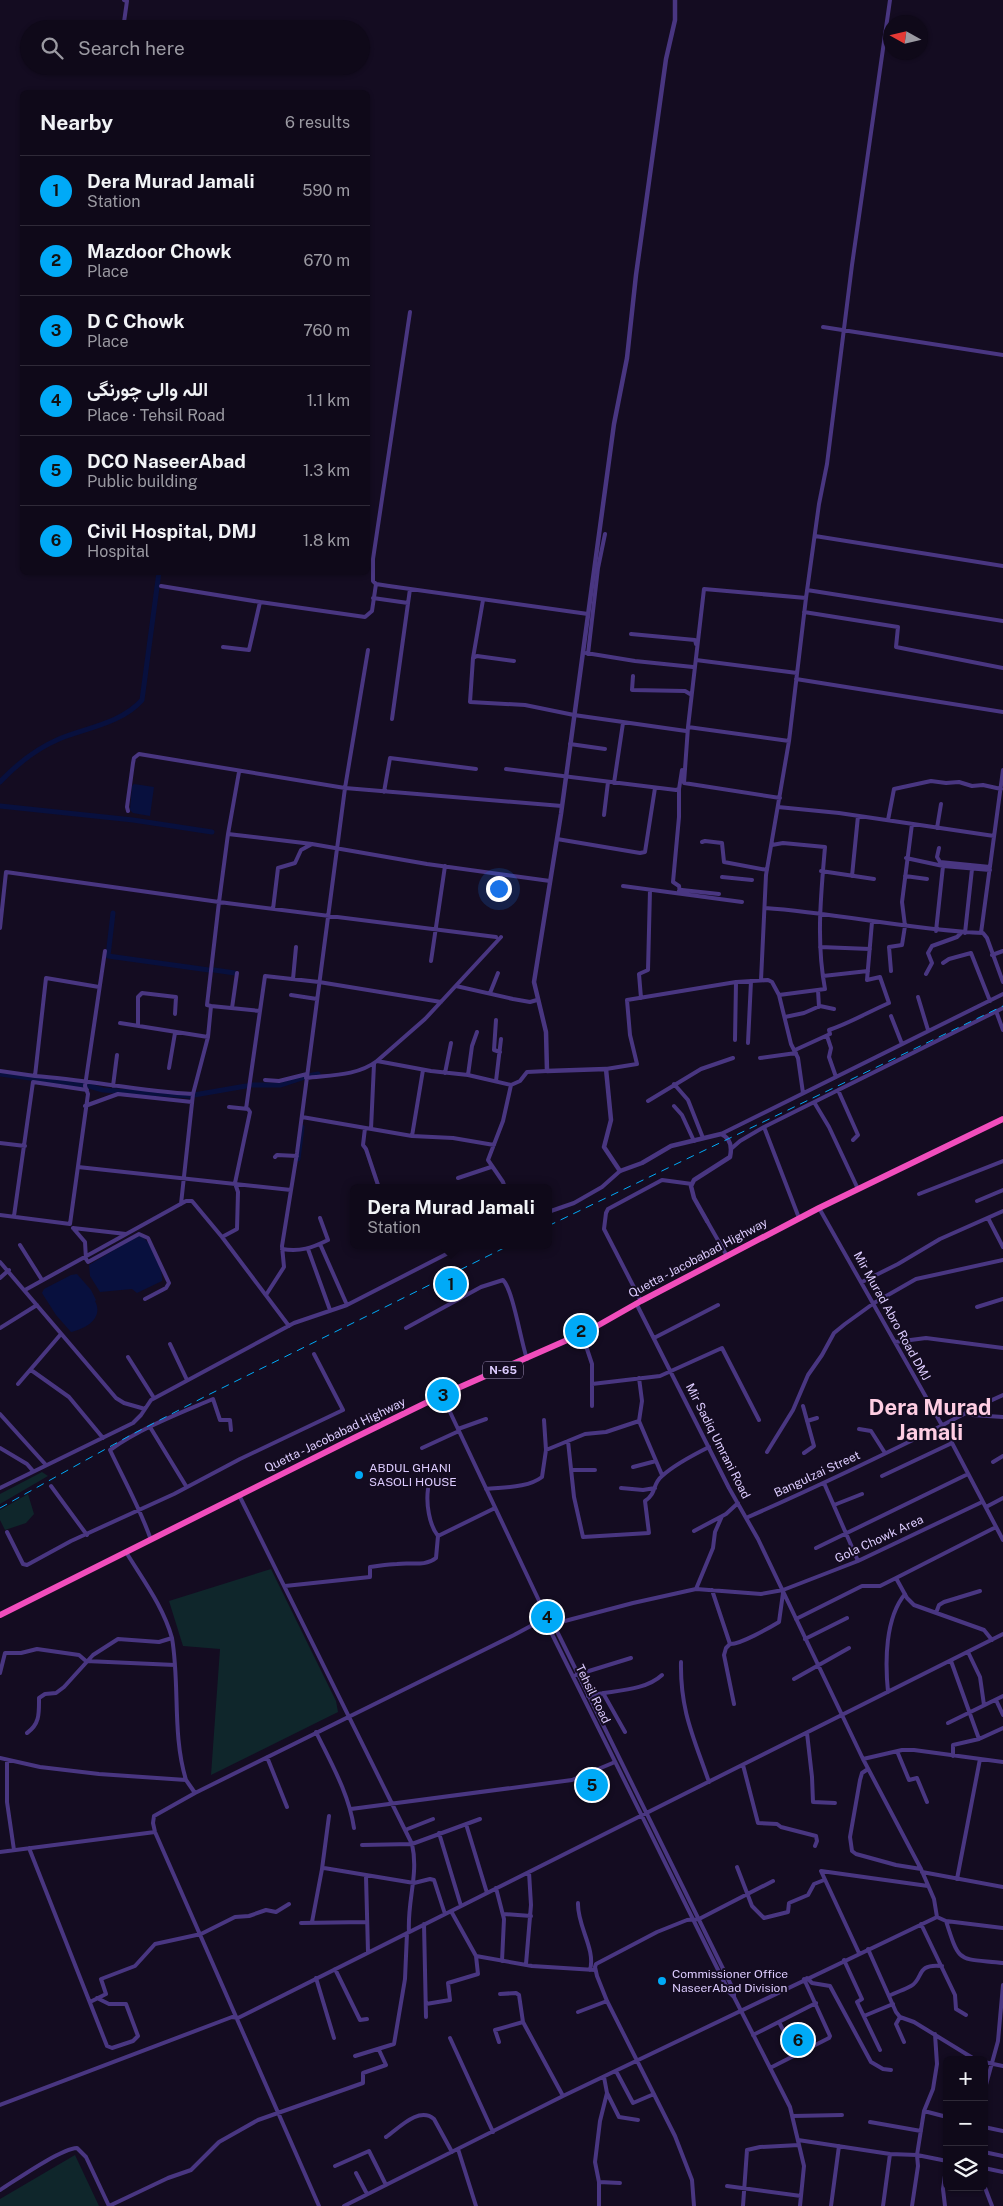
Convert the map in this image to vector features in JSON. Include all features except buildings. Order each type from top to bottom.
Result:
[{"type":"highway","name":"Quetta - Jacobabad Highway","points":[[0,1615],[442,1395],[582,1334],[799,1218],[1003,1119]]},
{"type":"street","points":[[124,0],[127,1],[124,20]]},
{"type":"street","points":[[585,653],[588,614],[614,424],[627,358],[635,283],[666,59],[675,20],[675,0]]},
{"type":"street","points":[[761,980],[767,870],[780,798],[807,590],[827,464],[890,0]]},
{"type":"street","points":[[161,586],[362,617],[370,614],[376,584],[372,576],[373,560],[410,312]]},
{"type":"street","points":[[823,327],[1003,354]]},
{"type":"street","points":[[547,1071],[546,1032],[534,982],[562,806],[574,715],[605,534]]},
{"type":"street","points":[[815,536],[1003,566]]},
{"type":"street","points":[[376,584],[588,614]]},
{"type":"street","points":[[780,798],[684,783],[688,727],[705,588],[806,598]]},
{"type":"street","points":[[392,720],[410,589]]},
{"type":"street","points":[[807,590],[1003,621]]},
{"type":"street","points":[[374,598],[408,603]]},
{"type":"street","points":[[483,600],[473,658],[470,702],[525,705],[623,723],[686,731]]},
{"type":"street","points":[[223,647],[249,650],[260,602]]},
{"type":"street","points":[[804,612],[898,627],[896,647],[1003,668]]},
{"type":"street","points":[[631,634],[696,640],[678,790],[679,816],[673,882],[679,886],[680,892]]},
{"type":"street","points":[[266,1295],[284,1267],[282,1249],[290,1190],[297,1156],[345,788],[368,650]]},
{"type":"street","points":[[585,653],[635,662],[693,667]]},
{"type":"street","points":[[473,658],[477,656],[514,662]]},
{"type":"street","points":[[696,660],[797,673]]},
{"type":"street","points":[[632,676],[632,690],[685,691],[690,694]]},
{"type":"street","points":[[796,679],[1003,712]]},
{"type":"street","points":[[614,783],[623,723]]},
{"type":"street","points":[[688,727],[788,741]]},
{"type":"street","points":[[570,744],[605,749]]},
{"type":"street","points":[[128,811],[133,762],[134,758],[140,754],[345,788],[562,806]]},
{"type":"street","points":[[384,792],[390,758],[476,769]]},
{"type":"street","points":[[506,769],[678,790]]},
{"type":"street","points":[[981,933],[1003,770]]},
{"type":"street","points":[[240,772],[228,834],[207,1005],[260,1011]]},
{"type":"street","points":[[888,820],[894,789],[921,781],[959,782],[972,786],[983,785],[1000,789]]},
{"type":"street","points":[[604,815],[608,782]]},
{"type":"street","points":[[557,838],[640,854],[645,852],[655,788]]},
{"type":"street","points":[[937,828],[941,804]]},
{"type":"street","points":[[778,808],[858,816],[994,836]]},
{"type":"street","points":[[852,876],[858,816]]},
{"type":"street","points":[[890,971],[889,947],[902,945],[905,926],[902,902],[906,858],[912,824]]},
{"type":"street","points":[[228,834],[312,844],[550,881]]},
{"type":"street","points":[[702,842],[722,843],[724,862],[767,870]]},
{"type":"street","points":[[772,845],[783,843],[825,847],[821,871],[820,947],[825,989],[780,995]]},
{"type":"street","points":[[273,909],[278,868],[296,863],[301,850],[312,844]]},
{"type":"street","points":[[940,848],[938,857],[940,862],[990,868]]},
{"type":"street","points":[[906,858],[943,866],[972,869],[990,868]]},
{"type":"street","points":[[431,960],[445,866]]},
{"type":"street","points":[[936,931],[943,866]]},
{"type":"street","points":[[926,974],[932,963],[928,953],[932,946],[958,937],[963,933],[972,869]]},
{"type":"street","points":[[821,871],[874,879]]},
{"type":"street","points":[[0,928],[6,872],[219,902],[498,937],[441,1002],[376,1063],[348,1074],[307,1076],[279,1081],[265,1080]]},
{"type":"street","points":[[905,876],[928,879]]},
{"type":"street","points":[[722,877],[752,880]]},
{"type":"street","points":[[623,886],[680,892],[690,896],[742,902]]},
{"type":"street","points":[[641,998],[639,974],[648,970],[650,890]]},
{"type":"street","points":[[680,892],[682,890],[720,894]]},
{"type":"street","points":[[765,908],[821,914],[936,931],[981,933],[987,938],[1003,982]]},
{"type":"street","points":[[760,1058],[795,1052],[827,1036],[830,1034],[829,1030],[853,1022],[865,1013],[889,1003],[880,977],[867,980],[872,922]]},
{"type":"street","points":[[293,979],[296,947]]},
{"type":"street","points":[[820,947],[870,948]]},
{"type":"street","points":[[105,951],[98,987],[86,1081],[86,1106],[70,1228],[73,1228],[85,1242],[88,1262],[139,1234],[148,1238],[169,1283],[166,1288],[145,1299]]},
{"type":"street","points":[[992,955],[1003,951]]},
{"type":"street","points":[[943,963],[949,959],[971,953],[990,1001]]},
{"type":"street","points":[[823,976],[868,971]]},
{"type":"street","points":[[232,1008],[237,973]]},
{"type":"street","points":[[490,993],[498,973]]},
{"type":"street","points":[[246,1109],[248,1082],[264,976],[319,982],[441,1002]]},
{"type":"street","points":[[35,1076],[46,978],[98,987]]},
{"type":"street","points":[[376,1063],[468,1075],[511,1085],[520,1081],[527,1072],[606,1069],[637,1064],[630,1035],[627,1000],[736,982],[761,980],[772,982],[780,995],[791,1044],[801,1072],[802,1093]]},
{"type":"street","points":[[748,1043],[751,981]]},
{"type":"street","points":[[735,1040],[736,982]]},
{"type":"street","points":[[456,986],[530,1002],[537,1000]]},
{"type":"street","points":[[818,990],[819,1007]]},
{"type":"street","points":[[138,1026],[138,997],[142,994],[176,997],[175,1014]]},
{"type":"street","points":[[552,1211],[574,1203],[602,1187],[620,1171],[642,1163],[666,1148],[721,1134],[1003,994]]},
{"type":"street","points":[[291,995],[317,999]]},
{"type":"street","points":[[918,997],[928,1030]]},
{"type":"street","points":[[181,1204],[193,1094],[208,1037],[211,1006]]},
{"type":"street","points":[[785,1017],[819,1007],[834,1009]]},
{"type":"street","points":[[727,1256],[694,1198],[692,1184],[694,1180],[727,1160],[732,1148],[764,1127],[1003,1008]]},
{"type":"street","points":[[996,1011],[1003,1030]]},
{"type":"street","points":[[892,1016],[902,1044]]},
{"type":"street","points":[[496,1020],[494,1050],[500,1052]]},
{"type":"street","points":[[120,1023],[208,1037]]},
{"type":"street","points":[[468,1075],[472,1046],[477,1032]]},
{"type":"street","points":[[169,1068],[175,1033]]},
{"type":"street","points":[[827,1036],[831,1048],[829,1057],[836,1077]]},
{"type":"street","points":[[496,1082],[501,1039]]},
{"type":"street","points":[[445,1073],[451,1042]]},
{"type":"street","points":[[113,1086],[117,1055]]},
{"type":"street","points":[[648,1101],[674,1084],[701,1070],[733,1058]]},
{"type":"street","points":[[370,1129],[376,1063]]},
{"type":"street","points":[[606,1069],[611,1120],[604,1147],[620,1171]]},
{"type":"street","points":[[412,1136],[423,1070]]},
{"type":"street","points":[[0,1071],[163,1092],[193,1094]]},
{"type":"street","points":[[14,1216],[33,1082],[87,1090]]},
{"type":"street","points":[[674,1084],[688,1100],[703,1138]]},
{"type":"street","points":[[504,1184],[488,1160],[503,1121],[511,1085]]},
{"type":"street","points":[[838,1090],[858,1135],[853,1140]]},
{"type":"street","points":[[86,1106],[118,1094],[192,1102]]},
{"type":"street","points":[[814,1102],[829,1127],[858,1189]]},
{"type":"street","points":[[674,1106],[682,1115],[694,1141]]},
{"type":"street","points":[[222,1237],[237,1229],[238,1192],[236,1183],[250,1112],[246,1109],[229,1107]]},
{"type":"street","points":[[302,1117],[412,1136],[453,1138],[494,1145]]},
{"type":"street","points":[[764,1127],[799,1218]]},
{"type":"street","points":[[365,1128],[363,1145],[378,1184]]},
{"type":"street","points":[[721,1134],[728,1138],[732,1148]]},
{"type":"street","points":[[0,1143],[25,1146]]},
{"type":"street","points":[[274,1157],[277,1155],[297,1156]]},
{"type":"street","points":[[919,1194],[1003,1161]]},
{"type":"street","points":[[78,1167],[290,1190]]},
{"type":"street","points":[[458,1178],[491,1167]]},
{"type":"street","name":"Mir Sadiq Umrani Road","points":[[692,1184],[662,1180],[608,1209],[604,1228],[670,1371],[783,1589],[805,1640],[868,1769],[921,1870],[934,1899],[937,1917]]},
{"type":"street","points":[[977,1201],[1003,1190]]},
{"type":"street","points":[[25,1290],[186,1201],[192,1201],[222,1237],[289,1326]]},
{"type":"street","name":"Mir Murad Abro Road DMJ","points":[[819,1208],[952,1443],[1003,1540]]},
{"type":"street","points":[[862,1282],[898,1264],[940,1239],[1003,1211]]},
{"type":"street","points":[[0,1215],[70,1224]]},
{"type":"street","points":[[282,1249],[295,1251],[308,1249],[328,1240],[320,1218]]},
{"type":"street","points":[[988,1218],[1003,1247]]},
{"type":"street","points":[[73,1228],[126,1234]]},
{"type":"street","points":[[320,1244],[347,1305]]},
{"type":"street","points":[[20,1245],[42,1280]]},
{"type":"street","points":[[308,1249],[330,1310]]},
{"type":"street","points":[[0,1488],[133,1423],[154,1398],[289,1326],[347,1305],[457,1249]]},
{"type":"street","points":[[767,1452],[793,1410],[808,1375],[834,1333],[874,1303],[916,1279],[1003,1260]]},
{"type":"street","points":[[0,1262],[9,1270],[116,1398],[124,1403],[145,1409]]},
{"type":"street","points":[[0,1278],[9,1270]]},
{"type":"street","points":[[406,1328],[481,1288],[503,1280],[518,1322],[521,1343],[527,1359]]},
{"type":"street","points":[[977,1307],[1003,1299]]},
{"type":"street","points":[[0,1328],[37,1305]]},
{"type":"street","points":[[654,1338],[718,1305]]},
{"type":"street","points":[[18,1384],[62,1334]]},
{"type":"street","points":[[582,1334],[592,1364],[592,1406]]},
{"type":"street","points":[[895,1342],[926,1338],[1003,1348]]},
{"type":"street","points":[[170,1344],[187,1380]]},
{"type":"street","points":[[592,1384],[660,1376],[722,1348],[759,1420]]},
{"type":"street","points":[[7,1532],[23,1564],[27,1566],[343,1410],[314,1354]]},
{"type":"street","points":[[128,1357],[154,1398]]},
{"type":"street","points":[[31,1370],[70,1397],[103,1438]]},
{"type":"street","points":[[639,1378],[642,1401],[640,1422],[662,1475]]},
{"type":"street","points":[[442,1395],[542,1607],[552,1622],[734,1990],[734,1997],[740,2010],[793,2116],[805,2176],[800,2206]]},
{"type":"street","name":"Bangulzai Street","points":[[746,1518],[824,1483],[1003,1395]]},
{"type":"street","points":[[151,1540],[139,1510],[110,1450],[122,1441],[213,1398],[220,1420],[230,1420],[231,1430]]},
{"type":"street","points":[[804,1406],[814,1447],[804,1453]]},
{"type":"street","points":[[966,1412],[972,1415],[1003,1417]]},
{"type":"street","points":[[0,1414],[46,1465]]},
{"type":"street","points":[[807,1421],[817,1418]]},
{"type":"street","points":[[422,1448],[486,1419]]},
{"type":"street","points":[[486,1489],[537,1481],[542,1476],[546,1450],[544,1420]]},
{"type":"street","points":[[546,1450],[585,1434],[606,1432],[640,1422]]},
{"type":"street","points":[[150,1427],[186,1486]]},
{"type":"street","points":[[858,1429],[872,1431],[885,1453]]},
{"type":"street","points":[[568,1441],[574,1496],[583,1538],[649,1533],[645,1500],[651,1498],[662,1475],[709,1448]]},
{"type":"street","points":[[882,1476],[952,1443]]},
{"type":"street","points":[[0,1448],[27,1464],[33,1471]]},
{"type":"street","points":[[993,1462],[1003,1456]]},
{"type":"street","points":[[633,1467],[656,1461]]},
{"type":"street","points":[[571,1470],[595,1470]]},
{"type":"street","points":[[816,1548],[968,1474]]},
{"type":"street","points":[[824,1483],[858,1561]]},
{"type":"street","points":[[51,1486],[87,1535]]},
{"type":"street","points":[[621,1488],[643,1490],[655,1488]]},
{"type":"street","points":[[285,1586],[370,1577],[370,1567],[433,1561],[436,1558],[438,1536],[433,1529],[431,1520],[428,1489]]},
{"type":"street","points":[[834,1505],[862,1494]]},
{"type":"street","points":[[239,1495],[392,1802],[412,1844],[415,1858],[414,1883],[408,1918],[405,1979],[394,2044],[355,2056]]},
{"type":"street","points":[[986,1507],[1003,1498]]},
{"type":"street","name":"Gola Chowk Area","points":[[540,1621],[561,1622],[696,1589],[761,1594],[783,1589],[858,1561],[982,1502]]},
{"type":"street","points":[[694,1531],[722,1516],[738,1503]]},
{"type":"street","points":[[438,1536],[495,1508]]},
{"type":"street","points":[[696,1589],[713,1548],[715,1532],[722,1516]]},
{"type":"street","points":[[796,1619],[862,1586],[880,1586],[996,1527]]},
{"type":"street","points":[[126,1552],[157,1602],[168,1624],[172,1638],[175,1665],[179,1756],[186,1780],[195,1793]]},
{"type":"street","points":[[896,1578],[914,1606],[984,1630],[992,1640]]},
{"type":"street","points":[[734,1704],[724,1656],[726,1648],[730,1644],[745,1641],[748,1636],[779,1622],[783,1589]]},
{"type":"street","points":[[712,1590],[730,1644]]},
{"type":"street","points":[[936,1612],[939,1605],[944,1602],[980,1592]]},
{"type":"street","points":[[888,1692],[887,1672],[890,1621],[905,1594]]},
{"type":"street","points":[[319,2206],[155,1832],[152,1823],[154,1816],[195,1793],[540,1621],[546,1614]]},
{"type":"street","name":"Tehsil Road","points":[[546,1614],[546,1622],[693,1921],[729,1992],[734,1997]]},
{"type":"street","points":[[805,1640],[847,1618]]},
{"type":"street","points":[[0,2105],[192,2031],[232,2017],[238,2018],[1003,1634]]},
{"type":"street","points":[[27,1733],[35,1728],[39,1719],[39,1698],[44,1694],[56,1692],[64,1687],[92,1655],[118,1639],[159,1642],[172,1638]]},
{"type":"street","points":[[794,1679],[849,1648]]},
{"type":"street","points":[[0,1674],[5,1653],[20,1653],[36,1649],[78,1655],[86,1661],[175,1665]]},
{"type":"street","points":[[968,1652],[980,1677],[984,1705]]},
{"type":"street","points":[[573,1676],[631,1658]]},
{"type":"street","points":[[950,1661],[979,1740]]},
{"type":"street","points":[[681,1662],[685,1712],[709,1782]]},
{"type":"street","points":[[584,1698],[644,1686],[656,1681],[662,1675]]},
{"type":"street","points":[[603,1693],[625,1732]]},
{"type":"street","points":[[948,1723],[1003,1696]]},
{"type":"street","points":[[996,1700],[1003,1714]]},
{"type":"street","points":[[953,1756],[953,1745],[979,1740],[1003,1728]]},
{"type":"street","points":[[316,1732],[351,1809],[354,1828]]},
{"type":"street","points":[[807,1732],[813,1802],[835,1803]]},
{"type":"street","points":[[863,1758],[897,1751],[914,1750],[1003,1762]]},
{"type":"street","points":[[897,1751],[909,1780],[917,1778],[927,1802]]},
{"type":"street","points":[[267,1757],[287,1807]]},
{"type":"street","points":[[0,1758],[40,1767],[99,1774],[186,1780]]},
{"type":"street","points":[[957,1879],[980,1759]]},
{"type":"street","points":[[7,1760],[7,1802],[14,1850]]},
{"type":"street","points":[[351,1809],[392,1802],[572,1780],[615,1762]]},
{"type":"street","points":[[743,1765],[758,1823],[777,1824],[781,1827],[816,1836],[815,1846]]},
{"type":"street","points":[[868,1769],[862,1773],[860,1780],[850,1837],[852,1851],[856,1854],[896,1865],[1003,1887]]},
{"type":"street","points":[[312,1922],[329,1816]]},
{"type":"street","points":[[405,1830],[433,1819]]},
{"type":"street","points":[[362,1846],[412,1844],[480,1819]]},
{"type":"street","points":[[466,1824],[487,1893]]},
{"type":"street","points":[[0,1852],[155,1832]]},
{"type":"street","points":[[439,1834],[461,1906]]},
{"type":"street","points":[[29,1848],[109,2047],[115,2047],[135,2040],[138,2036],[126,2004],[109,2004],[97,1998]]},
{"type":"street","points":[[737,1868],[752,1906],[764,1918],[788,1912],[789,1903],[808,1895],[814,1884],[824,1880]]},
{"type":"street","points":[[322,1869],[414,1883],[430,1879],[434,1880],[445,1914]]},
{"type":"street","points":[[858,1953],[820,1872],[822,1870],[928,1886]]},
{"type":"street","points":[[526,1964],[531,1916],[529,1872]]},
{"type":"street","points":[[366,1876],[368,1952]]},
{"type":"street","points":[[593,1970],[596,1964],[635,1942],[687,1920],[693,1921],[698,1919],[772,1882]]},
{"type":"street","points":[[496,1888],[504,1914],[502,1961]]},
{"type":"street","points":[[90,2002],[106,1994],[102,1978],[135,1966],[153,1945],[201,1934],[236,1917],[249,1916],[266,1910],[276,1912],[289,1904]]},
{"type":"street","points":[[578,1904],[579,1919],[593,1970],[675,2136],[690,2175],[694,2206]]},
{"type":"street","points":[[426,2004],[450,2000],[448,1983],[478,1974],[476,1956],[451,1911]]},
{"type":"street","points":[[504,1914],[531,1916]]},
{"type":"street","points":[[344,2206],[562,2096],[858,1953],[937,1917],[946,1921],[1003,1928]]},
{"type":"street","points":[[946,1921],[958,1954],[965,1959],[1003,1963]]},
{"type":"street","points":[[301,1923],[366,1922]]},
{"type":"street","points":[[424,1924],[426,2018]]},
{"type":"street","points":[[921,1924],[955,1996],[957,2011],[966,2015]]},
{"type":"street","points":[[868,1949],[900,2017],[936,2034],[970,2056]]},
{"type":"street","points":[[476,1956],[526,1964],[593,1970]]},
{"type":"street","points":[[844,1960],[862,1999],[857,2002],[880,2050]]},
{"type":"street","points":[[889,1996],[913,1985],[919,1974],[927,1967],[942,1966]]},
{"type":"street","points":[[335,1969],[360,2020],[367,2019]]},
{"type":"street","points":[[316,1978],[334,2038]]},
{"type":"street","points":[[770,2068],[830,2036],[806,1979]]},
{"type":"street","points":[[806,1979],[812,1983],[830,1986],[871,2062],[883,2069],[891,2070]]},
{"type":"street","points":[[988,2080],[998,2041],[1003,1985]]},
{"type":"street","points":[[500,1994],[516,1993],[519,1995],[523,2022],[562,2096]]},
{"type":"street","points":[[578,2012],[607,2001]]},
{"type":"street","points":[[752,2035],[816,2003]]},
{"type":"street","points":[[864,2016],[893,2004]]},
{"type":"street","points":[[900,2017],[896,2024],[904,2042]]},
{"type":"street","points":[[499,2042],[495,2030],[523,2022]]},
{"type":"street","points":[[779,2022],[796,2055]]},
{"type":"street","points":[[912,2206],[924,2111],[933,2089],[937,2064],[936,2034]]},
{"type":"street","points":[[450,2038],[493,2132]]},
{"type":"street","points":[[0,2190],[47,2162],[77,2148],[86,2156],[109,2206],[168,2178],[191,2170],[219,2142],[258,2120],[363,2083],[363,2073],[386,2064],[379,2050]]},
{"type":"street","points":[[988,2063],[1003,2066]]},
{"type":"street","points":[[616,2071],[633,2103],[654,2094]]},
{"type":"street","points":[[604,2077],[607,2093],[619,2117],[638,2120]]},
{"type":"street","points":[[599,2206],[599,2182],[595,2162],[600,2121],[607,2093]]},
{"type":"street","points":[[924,2111],[943,2116]]},
{"type":"street","points":[[386,2137],[418,2115],[430,2115],[452,2152]]},
{"type":"street","points":[[793,2116],[842,2115]]},
{"type":"street","points":[[870,2122],[921,2131]]},
{"type":"street","points":[[988,2128],[1003,2132]]},
{"type":"street","points":[[744,2206],[747,2150],[749,2148],[799,2142],[890,2154],[917,2155],[943,2160]]},
{"type":"street","points":[[831,2206],[839,2146]]},
{"type":"street","points":[[458,2149],[476,2206]]},
{"type":"street","points":[[335,2166],[368,2150],[386,2185]]},
{"type":"street","points":[[988,2153],[1003,2156]]},
{"type":"street","points":[[883,2206],[890,2154]]},
{"type":"street","points":[[988,2169],[1003,2172]]},
{"type":"street","points":[[356,2173],[367,2194]]},
{"type":"street","points":[[599,2182],[620,2183]]},
{"type":"street","points":[[727,2186],[801,2196]]},
{"type":"street","points":[[943,2191],[946,2206]]},
{"type":"street","points":[[986,2191],[992,2206]]},
{"type":"green space","points":[[42,1472],[48,1476],[0,1504],[0,1494]]},
{"type":"green space","points":[[28,1494],[34,1514],[26,1523],[5,1530],[0,1520],[0,1510]]},
{"type":"green space","points":[[271,1569],[336,1701],[338,1712],[211,1775],[220,1649],[183,1646],[169,1601]]},
{"type":"green space","points":[[75,2155],[99,2206],[0,2206],[0,2199]]},
{"type":"shaded area","points":[[134,784],[154,787],[150,816],[133,813],[130,810],[132,786]]},
{"type":"shaded area","points":[[139,1235],[144,1238],[156,1255],[161,1269],[162,1281],[137,1293],[132,1289],[100,1292],[90,1276],[89,1265]]},
{"type":"shaded area","points":[[77,1274],[91,1290],[96,1300],[97,1313],[88,1325],[71,1332],[56,1315],[42,1293],[44,1289],[71,1275]]},
{"type":"waterway","points":[[0,782],[20,763],[43,747],[59,739],[114,720],[134,708],[142,700],[159,575]]},
{"type":"waterway","points":[[0,806],[133,820],[212,832]]},
{"type":"waterway","points":[[113,913],[108,956],[209,970]]},
{"type":"waterway","points":[[214,970],[235,973]]},
{"type":"waterway","points":[[0,1074],[82,1085]]},
{"type":"waterway","points":[[308,1076],[318,1074]]},
{"type":"waterway","points":[[249,1085],[281,1085],[305,1077]]},
{"type":"waterway","points":[[89,1086],[103,1090],[190,1096]]},
{"type":"waterway","points":[[194,1095],[246,1086]]},
{"type":"waterway","points":[[298,1159],[302,1127]]},
{"type":"railway","points":[[552,1224],[1003,1006]]},
{"type":"railway","points":[[0,1508],[129,1436],[208,1395],[502,1249]]},
{"type":"place","name":"Dera Murad Jamali","points":[[451,1284]]},
{"type":"place","name":"Mazdoor Chowk","points":[[581,1331]]},
{"type":"place","name":"D C Chowk","points":[[443,1395]]},
{"type":"place","name":"ABDUL GHANI SASOLI HOUSE","points":[[359,1475]]},
{"type":"place","name":"اللہ والی چورنگی","points":[[547,1617]]},
{"type":"place","name":"DCO NaseerAbad","points":[[592,1785]]},
{"type":"place","name":"Commissioner Office NaseerAbad Division","points":[[662,1981]]},
{"type":"place","name":"Civil Hospital, DMJ","points":[[798,2040]]},
{"type":"district","name":"Dera Murad Jamali","points":[[930,1420]]}]
